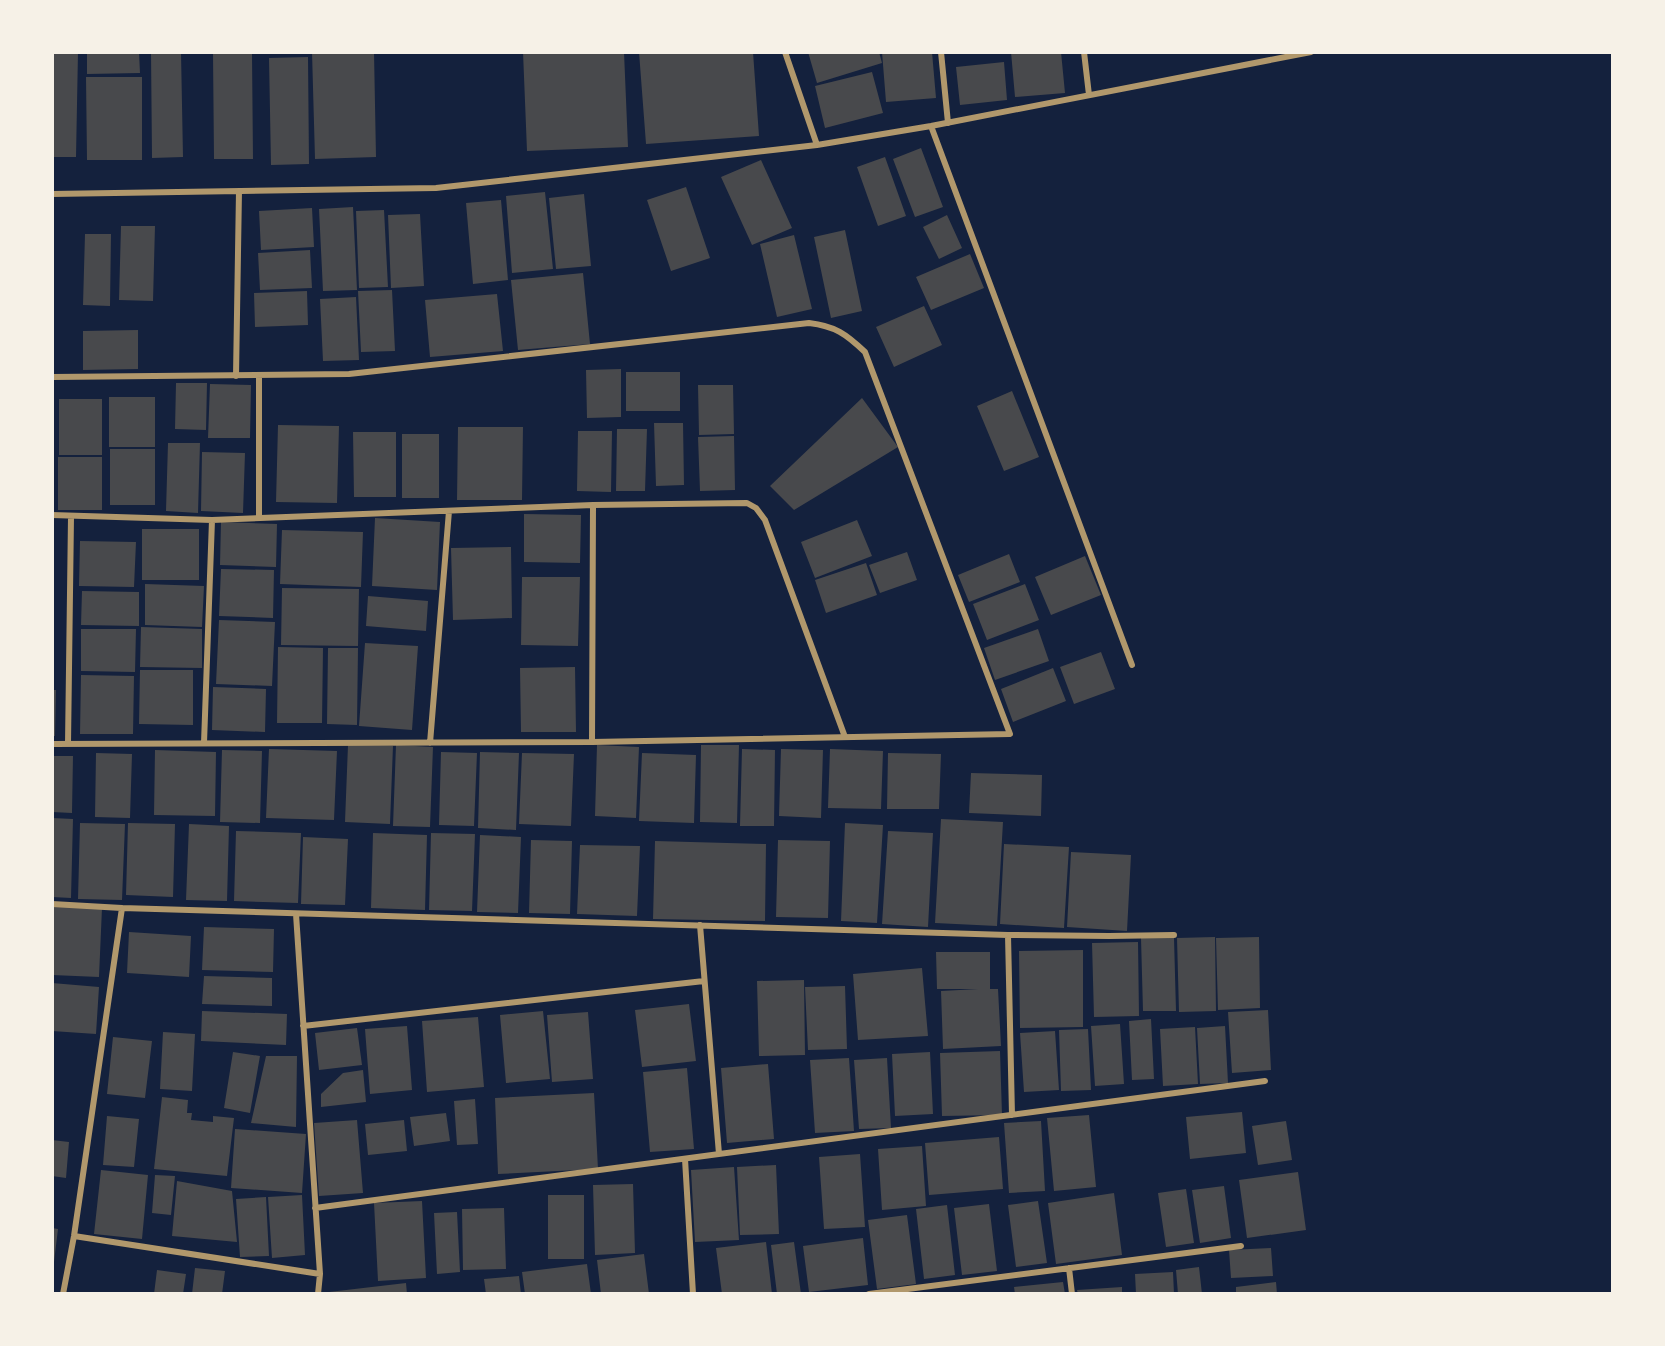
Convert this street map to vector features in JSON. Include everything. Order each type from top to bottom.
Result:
[{"type":"street","points":[[785,52],[817,146]]},
{"type":"street","points":[[941,52],[948,123]]},
{"type":"street","points":[[1084,52],[1089,95]]},
{"type":"street","points":[[1261,52],[1262,61]]},
{"type":"street","points":[[52,194],[436,188],[817,146],[948,123],[1311,52]]},
{"type":"street","points":[[932,126],[1131,664]]},
{"type":"street","points":[[236,376],[239,191]]},
{"type":"street","points":[[52,377],[349,374],[809,324],[828,326],[851,339],[865,352],[1010,734],[592,742],[52,744]]},
{"type":"street","points":[[259,376],[259,518]]},
{"type":"street","points":[[52,515],[212,520],[593,505],[747,504],[756,508],[765,520],[845,737]]},
{"type":"street","points":[[592,742],[593,505]]},
{"type":"street","points":[[430,743],[449,511]]},
{"type":"street","points":[[68,744],[70,516]]},
{"type":"street","points":[[204,743],[212,520]]},
{"type":"street","points":[[52,904],[296,914],[1008,934],[1109,936],[1174,934]]},
{"type":"street","points":[[63,1293],[74,1236],[122,908]]},
{"type":"street","points":[[296,914],[320,1274],[318,1293]]},
{"type":"street","points":[[700,925],[719,1154]]},
{"type":"street","points":[[1008,934],[1012,1115]]},
{"type":"street","points":[[303,1026],[704,981]]},
{"type":"street","points":[[315,1208],[1265,1081]]},
{"type":"street","points":[[685,1159],[693,1293]]},
{"type":"street","points":[[74,1236],[320,1274]]},
{"type":"street","points":[[869,1293],[1240,1246]]},
{"type":"street","points":[[1070,1268],[1072,1293]]},
{"type":"building","points":[[52,52],[78,52],[76,157],[52,157]]},
{"type":"building","points":[[87,52],[139,52],[140,73],[87,74]]},
{"type":"building","points":[[151,52],[181,52],[183,157],[152,158]]},
{"type":"building","points":[[312,52],[374,52],[376,157],[315,159]]},
{"type":"building","points":[[523,52],[624,52],[628,147],[527,151]]},
{"type":"building","points":[[639,52],[753,52],[759,136],[646,144]]},
{"type":"building","points":[[808,52],[879,52],[882,63],[817,83]]},
{"type":"building","points":[[882,52],[932,52],[936,98],[886,102]]},
{"type":"building","points":[[1011,52],[1061,52],[1065,93],[1015,97]]},
{"type":"building","points":[[213,54],[252,54],[253,159],[214,159]]},
{"type":"building","points":[[308,57],[309,164],[271,165],[269,58]]},
{"type":"building","points":[[1004,62],[1007,100],[960,105],[956,67]]},
{"type":"building","points":[[872,72],[883,113],[825,128],[815,86]]},
{"type":"building","points":[[86,77],[142,77],[142,160],[87,160]]},
{"type":"building","points":[[921,148],[943,207],[915,217],[893,159]]},
{"type":"building","points":[[885,157],[906,216],[878,226],[857,167]]},
{"type":"building","points":[[761,160],[792,228],[752,245],[721,177]]},
{"type":"building","points":[[686,187],[710,258],[671,271],[647,200]]},
{"type":"building","points":[[545,192],[553,269],[512,273],[506,196]]},
{"type":"building","points":[[584,194],[591,266],[556,269],[549,198]]},
{"type":"building","points":[[501,200],[508,280],[473,284],[466,203]]},
{"type":"building","points":[[353,207],[357,290],[323,291],[319,209]]},
{"type":"building","points":[[312,208],[314,247],[261,250],[259,211]]},
{"type":"building","points":[[384,210],[388,287],[359,288],[356,211]]},
{"type":"building","points":[[420,214],[424,286],[391,288],[388,215]]},
{"type":"building","points":[[947,215],[962,248],[939,259],[923,227]]},
{"type":"building","points":[[121,226],[155,226],[153,301],[119,300]]},
{"type":"building","points":[[845,230],[862,311],[831,318],[814,237]]},
{"type":"building","points":[[85,234],[111,234],[110,306],[83,305]]},
{"type":"building","points":[[794,235],[812,309],[777,317],[760,244]]},
{"type":"building","points":[[310,250],[312,288],[260,290],[258,253]]},
{"type":"building","points":[[970,254],[984,288],[931,310],[916,277]]},
{"type":"building","points":[[583,273],[590,344],[518,350],[511,280]]},
{"type":"building","points":[[392,290],[395,351],[361,352],[358,291]]},
{"type":"building","points":[[307,291],[308,325],[255,327],[254,293]]},
{"type":"building","points":[[497,294],[503,351],[430,357],[425,300]]},
{"type":"building","points":[[356,297],[359,360],[323,361],[320,299]]},
{"type":"building","points":[[924,306],[942,345],[894,367],[876,327]]},
{"type":"building","points":[[138,330],[138,369],[83,370],[83,331]]},
{"type":"building","points":[[621,369],[621,417],[587,418],[586,370]]},
{"type":"building","points":[[626,372],[680,372],[680,411],[626,411]]},
{"type":"building","points":[[176,383],[207,383],[206,430],[175,429]]},
{"type":"building","points":[[210,384],[251,385],[250,438],[208,438]]},
{"type":"building","points":[[698,385],[733,385],[734,434],[699,435]]},
{"type":"building","points":[[1012,391],[1039,457],[1004,471],[977,406]]},
{"type":"building","points":[[109,397],[155,397],[155,447],[109,447]]},
{"type":"building","points":[[862,398],[898,447],[794,510],[770,486]]},
{"type":"building","points":[[59,399],[102,399],[102,455],[59,455]]},
{"type":"building","points":[[654,423],[683,423],[684,485],[656,486]]},
{"type":"building","points":[[278,425],[339,426],[337,503],[276,502]]},
{"type":"building","points":[[458,427],[523,427],[522,500],[457,500]]},
{"type":"building","points":[[617,429],[647,429],[645,491],[616,491]]},
{"type":"building","points":[[578,431],[612,431],[611,492],[577,491]]},
{"type":"building","points":[[353,432],[396,432],[396,497],[354,497]]},
{"type":"building","points":[[402,434],[439,434],[439,498],[402,498]]},
{"type":"building","points":[[734,436],[735,490],[700,491],[698,437]]},
{"type":"building","points":[[168,443],[200,443],[198,513],[166,511]]},
{"type":"building","points":[[110,449],[155,449],[155,505],[110,505]]},
{"type":"building","points":[[202,452],[245,453],[243,513],[201,511]]},
{"type":"building","points":[[58,457],[102,457],[102,510],[58,510]]},
{"type":"building","points":[[524,514],[581,515],[580,563],[524,562]]},
{"type":"building","points":[[375,518],[440,522],[437,590],[372,586]]},
{"type":"building","points":[[857,520],[872,556],[815,578],[801,542]]},
{"type":"building","points":[[221,522],[277,524],[276,567],[220,565]]},
{"type":"building","points":[[142,529],[199,529],[199,580],[142,580]]},
{"type":"building","points":[[282,530],[363,532],[361,587],[280,584]]},
{"type":"building","points":[[80,541],[136,542],[134,587],[79,586]]},
{"type":"building","points":[[511,547],[512,618],[453,620],[451,548]]},
{"type":"building","points":[[907,552],[917,580],[880,593],[869,565]]},
{"type":"building","points":[[1009,554],[1020,582],[969,602],[958,575]]},
{"type":"building","points":[[1085,556],[1101,595],[1051,615],[1035,577]]},
{"type":"building","points":[[866,563],[877,595],[826,613],[815,580]]},
{"type":"building","points":[[221,569],[274,570],[273,618],[219,616]]},
{"type":"building","points":[[522,577],[580,577],[578,646],[521,645]]},
{"type":"building","points":[[145,584],[204,586],[202,627],[145,625]]},
{"type":"building","points":[[1025,584],[1039,620],[987,640],[973,604]]},
{"type":"building","points":[[282,588],[359,589],[358,646],[281,645]]},
{"type":"building","points":[[82,591],[139,592],[139,626],[81,625]]},
{"type":"building","points":[[368,596],[428,601],[426,631],[366,626]]},
{"type":"building","points":[[219,620],[275,622],[272,686],[216,684]]},
{"type":"building","points":[[141,627],[202,629],[202,668],[140,667]]},
{"type":"building","points":[[81,629],[136,629],[135,672],[81,671]]},
{"type":"building","points":[[1038,629],[1049,661],[995,680],[984,648]]},
{"type":"building","points":[[365,643],[418,646],[412,730],[359,726]]},
{"type":"building","points":[[278,647],[323,648],[322,723],[277,723]]},
{"type":"building","points":[[328,648],[358,648],[357,725],[327,724]]},
{"type":"building","points":[[1101,652],[1115,689],[1074,704],[1060,667]]},
{"type":"building","points":[[575,667],[576,732],[521,732],[520,668]]},
{"type":"building","points":[[1053,668],[1066,701],[1013,722],[1001,689]]},
{"type":"building","points":[[140,670],[193,670],[193,725],[139,724]]},
{"type":"building","points":[[81,675],[134,676],[133,734],[80,734]]},
{"type":"building","points":[[213,687],[266,689],[265,732],[212,730]]},
{"type":"building","points":[[52,690],[56,690],[55,736],[52,736]]},
{"type":"building","points":[[348,745],[393,746],[390,824],[345,822]]},
{"type":"building","points":[[396,745],[433,747],[430,827],[393,826]]},
{"type":"building","points":[[597,745],[639,747],[636,818],[595,816]]},
{"type":"building","points":[[701,745],[739,745],[737,823],[700,822]]},
{"type":"building","points":[[269,749],[337,751],[334,820],[266,818]]},
{"type":"building","points":[[742,749],[775,750],[774,826],[740,826]]},
{"type":"building","points":[[781,749],[823,750],[821,818],[779,816]]},
{"type":"building","points":[[830,749],[883,751],[881,809],[828,808]]},
{"type":"building","points":[[155,750],[216,752],[215,816],[154,815]]},
{"type":"building","points":[[222,750],[262,751],[260,823],[220,822]]},
{"type":"building","points":[[441,752],[477,753],[474,826],[439,825]]},
{"type":"building","points":[[480,752],[519,753],[516,830],[478,828]]},
{"type":"building","points":[[96,753],[132,754],[130,818],[95,817]]},
{"type":"building","points":[[522,753],[574,754],[571,826],[519,824]]},
{"type":"building","points":[[642,753],[696,755],[694,823],[639,821]]},
{"type":"building","points":[[888,753],[941,754],[939,809],[887,809]]},
{"type":"building","points":[[52,756],[73,756],[72,813],[52,812]]},
{"type":"building","points":[[971,773],[1042,775],[1041,816],[969,813]]},
{"type":"building","points":[[52,818],[73,819],[71,898],[52,897]]},
{"type":"building","points":[[941,819],[1003,822],[997,926],[935,923]]},
{"type":"building","points":[[80,823],[125,824],[122,900],[78,899]]},
{"type":"building","points":[[128,823],[175,824],[173,897],[126,895]]},
{"type":"building","points":[[845,823],[883,825],[877,923],[841,921]]},
{"type":"building","points":[[189,824],[229,826],[227,901],[186,900]]},
{"type":"building","points":[[236,831],[301,833],[298,903],[234,901]]},
{"type":"building","points":[[888,831],[933,833],[928,927],[882,924]]},
{"type":"building","points":[[373,833],[427,835],[425,910],[371,908]]},
{"type":"building","points":[[431,833],[475,834],[472,911],[429,910]]},
{"type":"building","points":[[480,835],[521,837],[518,913],[477,912]]},
{"type":"building","points":[[303,837],[348,839],[345,905],[301,904]]},
{"type":"building","points":[[531,840],[572,841],[570,914],[529,913]]},
{"type":"building","points":[[778,840],[830,841],[828,918],[776,917]]},
{"type":"building","points":[[655,841],[766,844],[765,921],[653,919]]},
{"type":"building","points":[[1004,844],[1069,847],[1064,928],[1000,924]]},
{"type":"building","points":[[580,845],[640,846],[637,916],[577,914]]},
{"type":"building","points":[[1071,852],[1131,855],[1127,931],[1067,927]]},
{"type":"building","points":[[52,906],[102,908],[99,977],[52,975]]},
{"type":"building","points":[[204,927],[274,929],[273,972],[202,970]]},
{"type":"building","points":[[129,932],[191,936],[189,977],[127,973]]},
{"type":"building","points":[[1215,937],[1216,1011],[1179,1012],[1177,938]]},
{"type":"building","points":[[1259,937],[1260,1008],[1218,1010],[1216,938]]},
{"type":"building","points":[[1141,938],[1174,938],[1176,1011],[1143,1011]]},
{"type":"building","points":[[1138,942],[1139,1016],[1094,1017],[1092,943]]},
{"type":"building","points":[[1083,950],[1083,1027],[1020,1028],[1019,951]]},
{"type":"building","points":[[936,952],[990,952],[990,989],[998,989],[1001,1046],[943,1049],[941,991],[978,989],[937,989]]},
{"type":"building","points":[[922,968],[928,1036],[858,1040],[853,974]]},
{"type":"building","points":[[204,976],[272,978],[272,1006],[202,1004]]},
{"type":"building","points":[[804,980],[805,1055],[759,1056],[757,981]]},
{"type":"building","points":[[52,983],[99,987],[96,1034],[52,1031]]},
{"type":"building","points":[[845,986],[847,1049],[808,1050],[805,987]]},
{"type":"building","points":[[689,1004],[696,1061],[642,1067],[635,1010]]},
{"type":"building","points":[[1268,1010],[1271,1070],[1232,1073],[1228,1012]]},
{"type":"building","points":[[202,1011],[287,1014],[286,1045],[201,1041]]},
{"type":"building","points":[[543,1011],[550,1079],[506,1083],[500,1015]]},
{"type":"building","points":[[588,1012],[593,1079],[552,1082],[547,1015]]},
{"type":"building","points":[[478,1017],[484,1087],[427,1092],[422,1021]]},
{"type":"building","points":[[1151,1019],[1154,1079],[1132,1080],[1129,1021]]},
{"type":"building","points":[[1120,1024],[1124,1084],[1095,1086],[1091,1026]]},
{"type":"building","points":[[407,1026],[412,1090],[370,1094],[365,1029]]},
{"type":"building","points":[[1225,1026],[1228,1083],[1200,1084],[1197,1028]]},
{"type":"building","points":[[1195,1027],[1198,1084],[1163,1086],[1160,1029]]},
{"type":"building","points":[[357,1028],[362,1065],[319,1070],[315,1033]]},
{"type":"building","points":[[1088,1029],[1091,1090],[1061,1091],[1059,1030]]},
{"type":"building","points":[[1055,1031],[1059,1090],[1024,1092],[1020,1033]]},
{"type":"building","points":[[163,1032],[195,1034],[192,1091],[160,1089]]},
{"type":"building","points":[[113,1037],[152,1041],[145,1098],[107,1094]]},
{"type":"building","points":[[1000,1051],[1002,1115],[942,1116],[940,1053]]},
{"type":"building","points":[[233,1052],[260,1056],[250,1113],[224,1108]]},
{"type":"building","points":[[930,1052],[933,1114],[895,1116],[892,1054]]},
{"type":"building","points":[[266,1056],[297,1056],[296,1127],[251,1123]]},
{"type":"building","points":[[849,1058],[854,1131],[815,1133],[810,1060]]},
{"type":"building","points":[[887,1058],[891,1128],[859,1129],[854,1060]]},
{"type":"building","points":[[768,1064],[774,1139],[727,1143],[721,1068]]},
{"type":"building","points":[[687,1068],[694,1149],[650,1152],[643,1072]]},
{"type":"building","points":[[363,1070],[366,1102],[321,1107],[321,1094],[343,1073]]},
{"type":"building","points":[[594,1093],[598,1169],[498,1174],[495,1098]]},
{"type":"building","points":[[162,1097],[188,1100],[187,1113],[192,1113],[191,1120],[213,1122],[213,1116],[234,1118],[227,1176],[154,1169]]},
{"type":"building","points":[[475,1099],[478,1144],[457,1145],[454,1101]]},
{"type":"building","points":[[1242,1112],[1246,1153],[1190,1159],[1186,1117]]},
{"type":"building","points":[[446,1113],[450,1141],[414,1146],[410,1117]]},
{"type":"building","points":[[1089,1115],[1096,1187],[1054,1191],[1047,1118]]},
{"type":"building","points":[[107,1116],[139,1119],[134,1167],[103,1165]]},
{"type":"building","points":[[357,1120],[363,1193],[319,1196],[314,1123]]},
{"type":"building","points":[[404,1120],[407,1151],[368,1155],[365,1124]]},
{"type":"building","points":[[1041,1121],[1045,1191],[1009,1193],[1004,1123]]},
{"type":"building","points":[[1286,1121],[1292,1160],[1258,1165],[1252,1126]]},
{"type":"building","points":[[235,1129],[306,1134],[302,1193],[231,1188]]},
{"type":"building","points":[[999,1137],[1003,1189],[929,1195],[925,1143]]},
{"type":"building","points":[[52,1140],[69,1142],[66,1178],[52,1176]]},
{"type":"building","points":[[922,1146],[926,1206],[882,1210],[878,1149]]},
{"type":"building","points":[[860,1154],[865,1227],[824,1229],[819,1157]]},
{"type":"building","points":[[776,1165],[779,1234],[740,1235],[737,1167]]},
{"type":"building","points":[[734,1167],[739,1240],[695,1242],[691,1170]]},
{"type":"building","points":[[101,1170],[148,1175],[142,1239],[94,1234]]},
{"type":"building","points":[[1298,1172],[1306,1230],[1247,1238],[1239,1180]]},
{"type":"building","points":[[155,1175],[175,1176],[171,1215],[152,1213]]},
{"type":"building","points":[[177,1181],[232,1191],[237,1242],[172,1236]]},
{"type":"building","points":[[633,1184],[635,1253],[595,1255],[593,1185]]},
{"type":"building","points":[[1224,1186],[1231,1238],[1200,1243],[1192,1190]]},
{"type":"building","points":[[1186,1189],[1194,1243],[1166,1247],[1158,1193]]},
{"type":"building","points":[[1114,1193],[1122,1255],[1056,1264],[1048,1203]]},
{"type":"building","points":[[302,1195],[305,1255],[272,1258],[268,1197]]},
{"type":"building","points":[[548,1195],[584,1195],[584,1259],[548,1259]]},
{"type":"building","points":[[266,1197],[269,1256],[240,1257],[236,1199]]},
{"type":"building","points":[[422,1201],[426,1278],[378,1281],[374,1203]]},
{"type":"building","points":[[1038,1201],[1047,1263],[1016,1267],[1008,1205]]},
{"type":"building","points":[[989,1204],[997,1271],[962,1275],[954,1208]]},
{"type":"building","points":[[947,1205],[955,1275],[924,1279],[916,1209]]},
{"type":"building","points":[[504,1208],[506,1269],[463,1270],[462,1209]]},
{"type":"building","points":[[457,1212],[460,1272],[437,1274],[434,1213]]},
{"type":"building","points":[[907,1215],[916,1284],[877,1289],[868,1220]]},
{"type":"building","points":[[52,1228],[58,1229],[54,1262],[52,1262]]},
{"type":"building","points":[[863,1238],[868,1285],[809,1292],[803,1246]]},
{"type":"building","points":[[766,1242],[772,1294],[722,1294],[716,1248]]},
{"type":"building","points":[[794,1242],[801,1294],[777,1294],[771,1245]]},
{"type":"building","points":[[1271,1248],[1273,1276],[1231,1278],[1229,1250]]},
{"type":"building","points":[[644,1254],[649,1294],[601,1294],[597,1260]]},
{"type":"building","points":[[587,1264],[591,1294],[525,1294],[522,1272]]},
{"type":"building","points":[[1199,1267],[1202,1294],[1178,1294],[1176,1270]]},
{"type":"building","points":[[195,1268],[225,1271],[222,1294],[192,1294]]},
{"type":"building","points":[[157,1270],[186,1274],[183,1294],[154,1294]]},
{"type":"building","points":[[1173,1272],[1174,1294],[1136,1294],[1135,1274]]},
{"type":"building","points":[[519,1276],[521,1294],[486,1294],[484,1279]]},
{"type":"building","points":[[1063,1282],[1065,1294],[1015,1294],[1014,1287]]},
{"type":"building","points":[[1276,1282],[1277,1294],[1236,1294],[1236,1287]]},
{"type":"building","points":[[406,1283],[407,1294],[330,1294],[329,1292]]},
{"type":"building","points":[[1122,1287],[1122,1294],[1078,1294],[1077,1290]]}]
